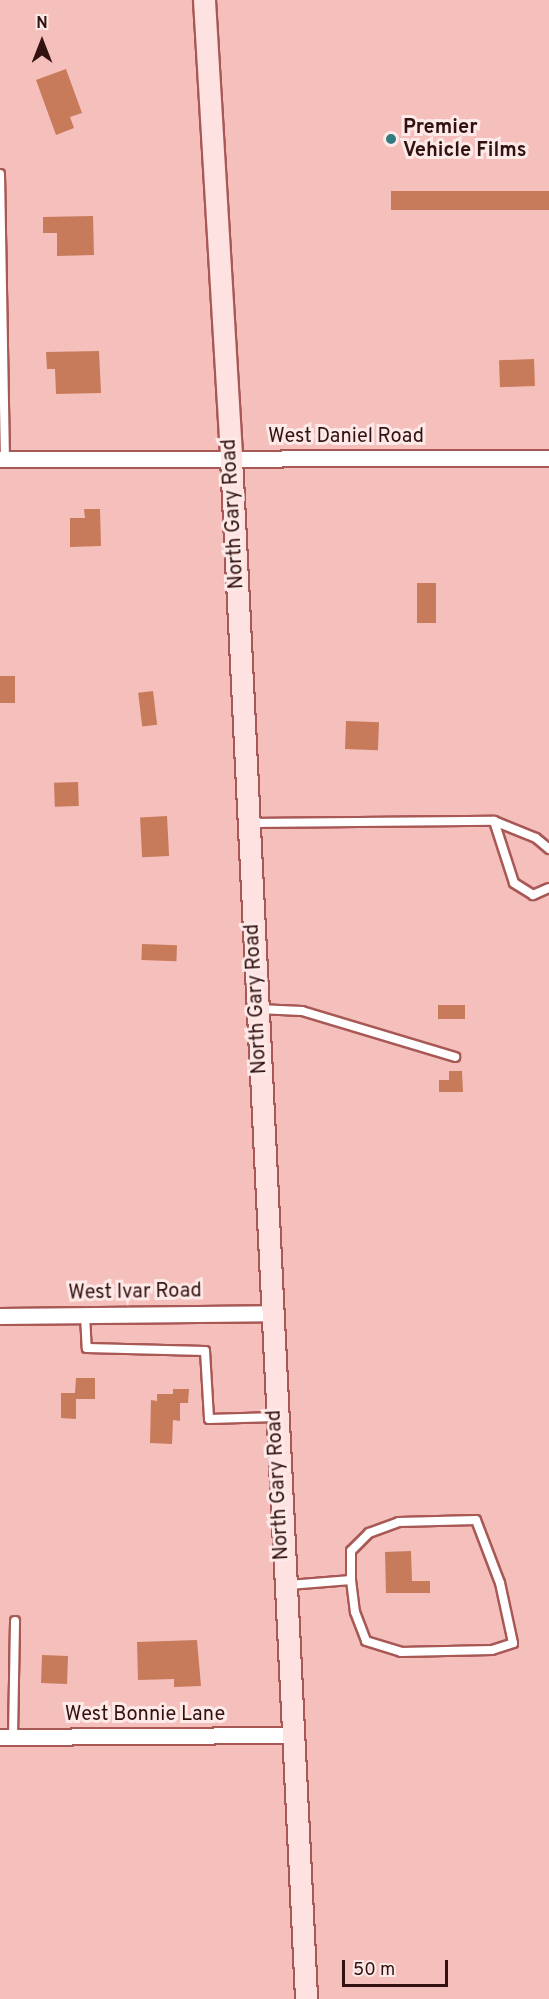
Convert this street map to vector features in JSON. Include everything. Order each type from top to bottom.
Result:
[{"type":"street","name":"North Gary Road","points":[[204,0],[231,458],[291,1736],[306,1999]]},
{"type":"street","name":"West Daniel Road","points":[[3,459],[549,458]]},
{"type":"street","name":"West Ivar Road","points":[[0,1316],[271,1313]]},
{"type":"street","name":"West Bonnie Lane","points":[[6,1737],[291,1736]]},
{"type":"lane","points":[[0,174],[3,459]]},
{"type":"lane","points":[[248,823],[494,821],[536,838],[549,849]]},
{"type":"lane","points":[[494,821],[514,883],[521,891],[533,895],[549,888]]},
{"type":"lane","points":[[257,1009],[302,1011],[455,1057]]},
{"type":"lane","points":[[85,1315],[87,1348],[205,1351],[209,1419],[276,1417]]},
{"type":"lane","points":[[476,1520],[500,1583],[513,1643],[492,1650],[401,1652],[366,1641],[355,1612],[351,1580],[351,1551],[369,1533],[399,1522],[476,1520]]},
{"type":"lane","points":[[284,1586],[351,1580]]},
{"type":"lane","points":[[6,1737],[15,1621]]},
{"type":"building","points":[[66,69],[82,113],[70,117],[74,128],[56,135],[36,80]]},
{"type":"building","points":[[391,191],[549,191],[549,210],[391,210]]},
{"type":"building","points":[[93,216],[94,255],[57,256],[57,233],[43,233],[43,217]]},
{"type":"building","points":[[99,351],[101,393],[56,394],[55,369],[47,369],[46,352]]},
{"type":"building","points":[[534,359],[535,386],[500,387],[499,360]]},
{"type":"building","points":[[84,509],[100,509],[101,546],[70,547],[70,518],[85,518]]},
{"type":"building","points":[[417,583],[436,583],[436,623],[417,623]]},
{"type":"building","points":[[0,676],[15,676],[15,703],[0,703]]},
{"type":"building","points":[[153,691],[157,725],[142,727],[138,693]]},
{"type":"building","points":[[346,721],[379,722],[378,750],[345,749]]},
{"type":"building","points":[[78,782],[79,806],[55,807],[54,783]]},
{"type":"building","points":[[167,816],[169,856],[142,857],[140,817]]},
{"type":"building","points":[[142,944],[177,945],[176,961],[141,960]]},
{"type":"building","points":[[438,1005],[465,1005],[465,1019],[438,1019]]},
{"type":"building","points":[[449,1071],[462,1071],[463,1092],[439,1092],[439,1080],[449,1080]]},
{"type":"building","points":[[76,1378],[95,1378],[95,1399],[76,1399],[76,1419],[61,1418],[61,1393],[75,1393]]},
{"type":"building","points":[[173,1389],[189,1389],[188,1403],[180,1403],[180,1421],[173,1420],[172,1444],[150,1443],[151,1400],[157,1401],[157,1394],[173,1394]]},
{"type":"building","points":[[411,1551],[412,1581],[430,1581],[430,1593],[386,1593],[385,1552]]},
{"type":"building","points":[[197,1640],[201,1686],[174,1687],[174,1679],[138,1680],[137,1642]]},
{"type":"building","points":[[42,1655],[68,1656],[67,1684],[41,1683]]},
{"type":"place","name":"Premier Vehicle Films","points":[[391,139]]}]
